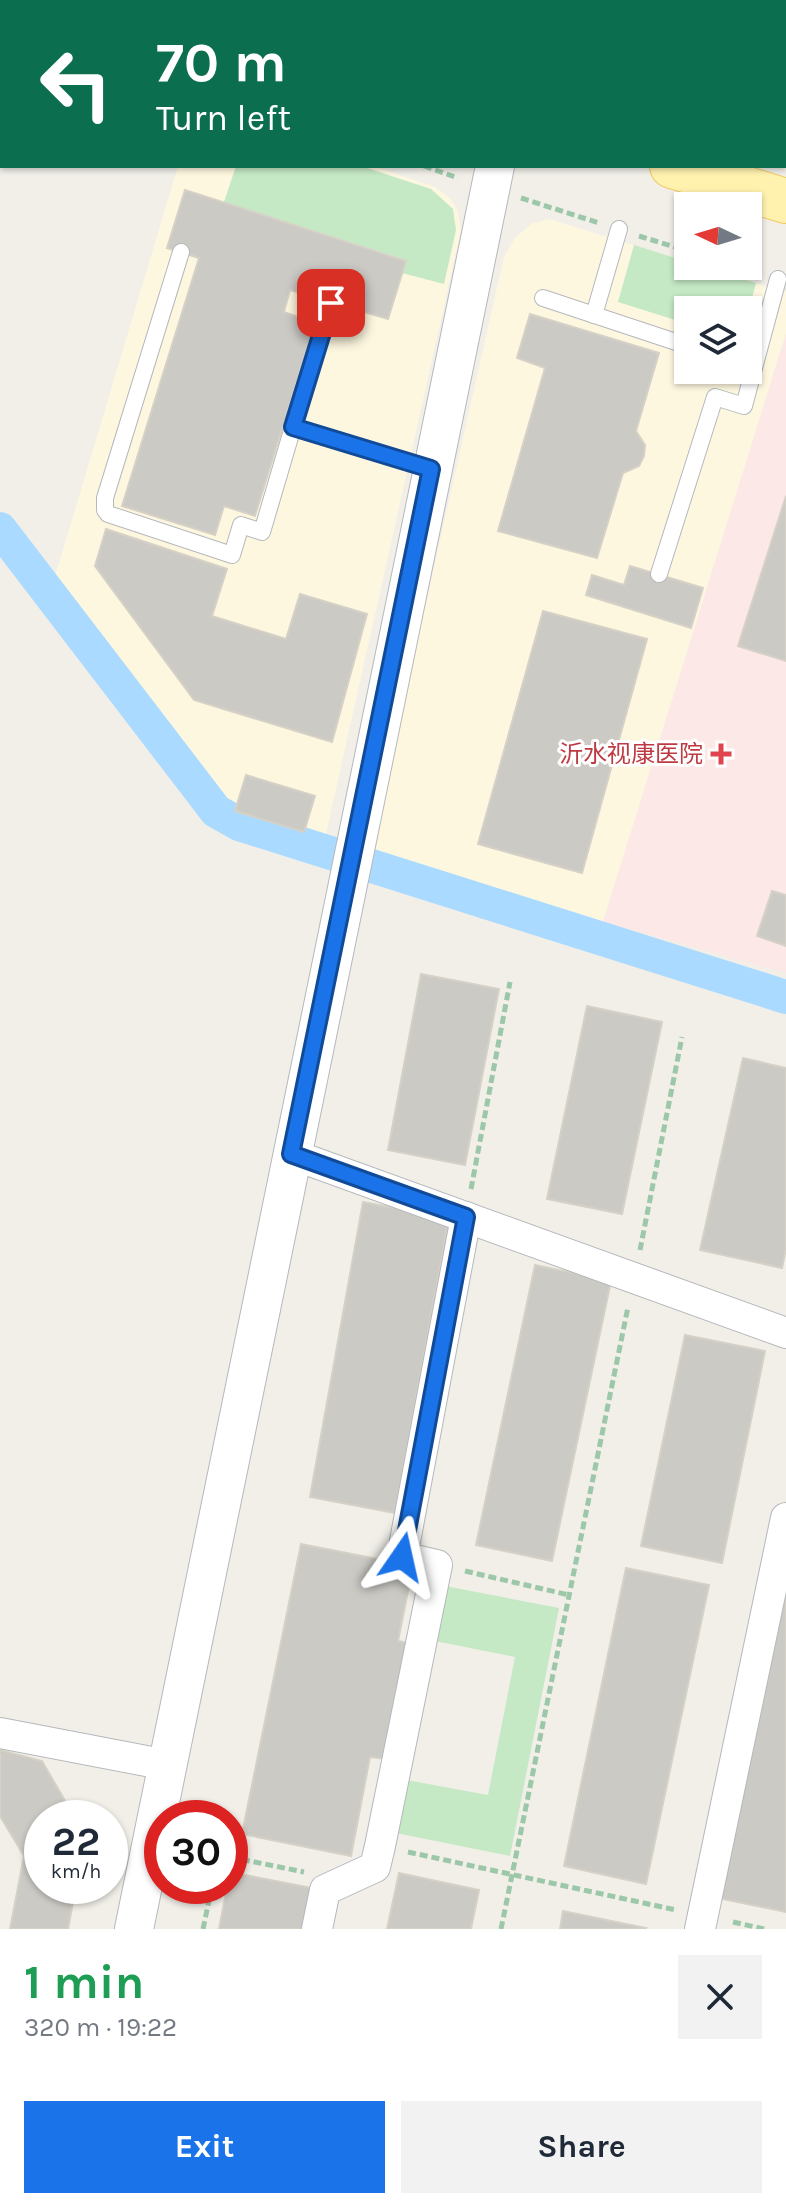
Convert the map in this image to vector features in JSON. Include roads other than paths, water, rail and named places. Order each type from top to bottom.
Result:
[{"type":"main road","points":[[679,168],[786,201]]},
{"type":"street","points":[[134,1929],[345,883],[492,177]]},
{"type":"street","points":[[291,1154],[786,1333]]},
{"type":"street","points":[[317,1929],[325,1890],[375,1867],[380,1846],[437,1565],[402,1557],[466,1217]]},
{"type":"street","points":[[701,1922],[786,1518]]},
{"type":"street","points":[[0,1733],[167,1765]]},
{"type":"lane","points":[[594,315],[619,229]]},
{"type":"lane","points":[[181,252],[105,498],[105,510],[114,516],[232,555],[241,525],[262,532],[331,303]]},
{"type":"lane","points":[[762,331],[778,279]]},
{"type":"lane","points":[[543,298],[674,341]]},
{"type":"lane","points":[[659,574],[715,397],[744,406],[748,384]]},
{"type":"lane","points":[[293,427],[431,469]]},
{"type":"waterway","points":[[0,529],[216,811],[239,824],[786,997]]},
{"type":"place","name":"沂水视康医院","points":[[721,754]]}]
